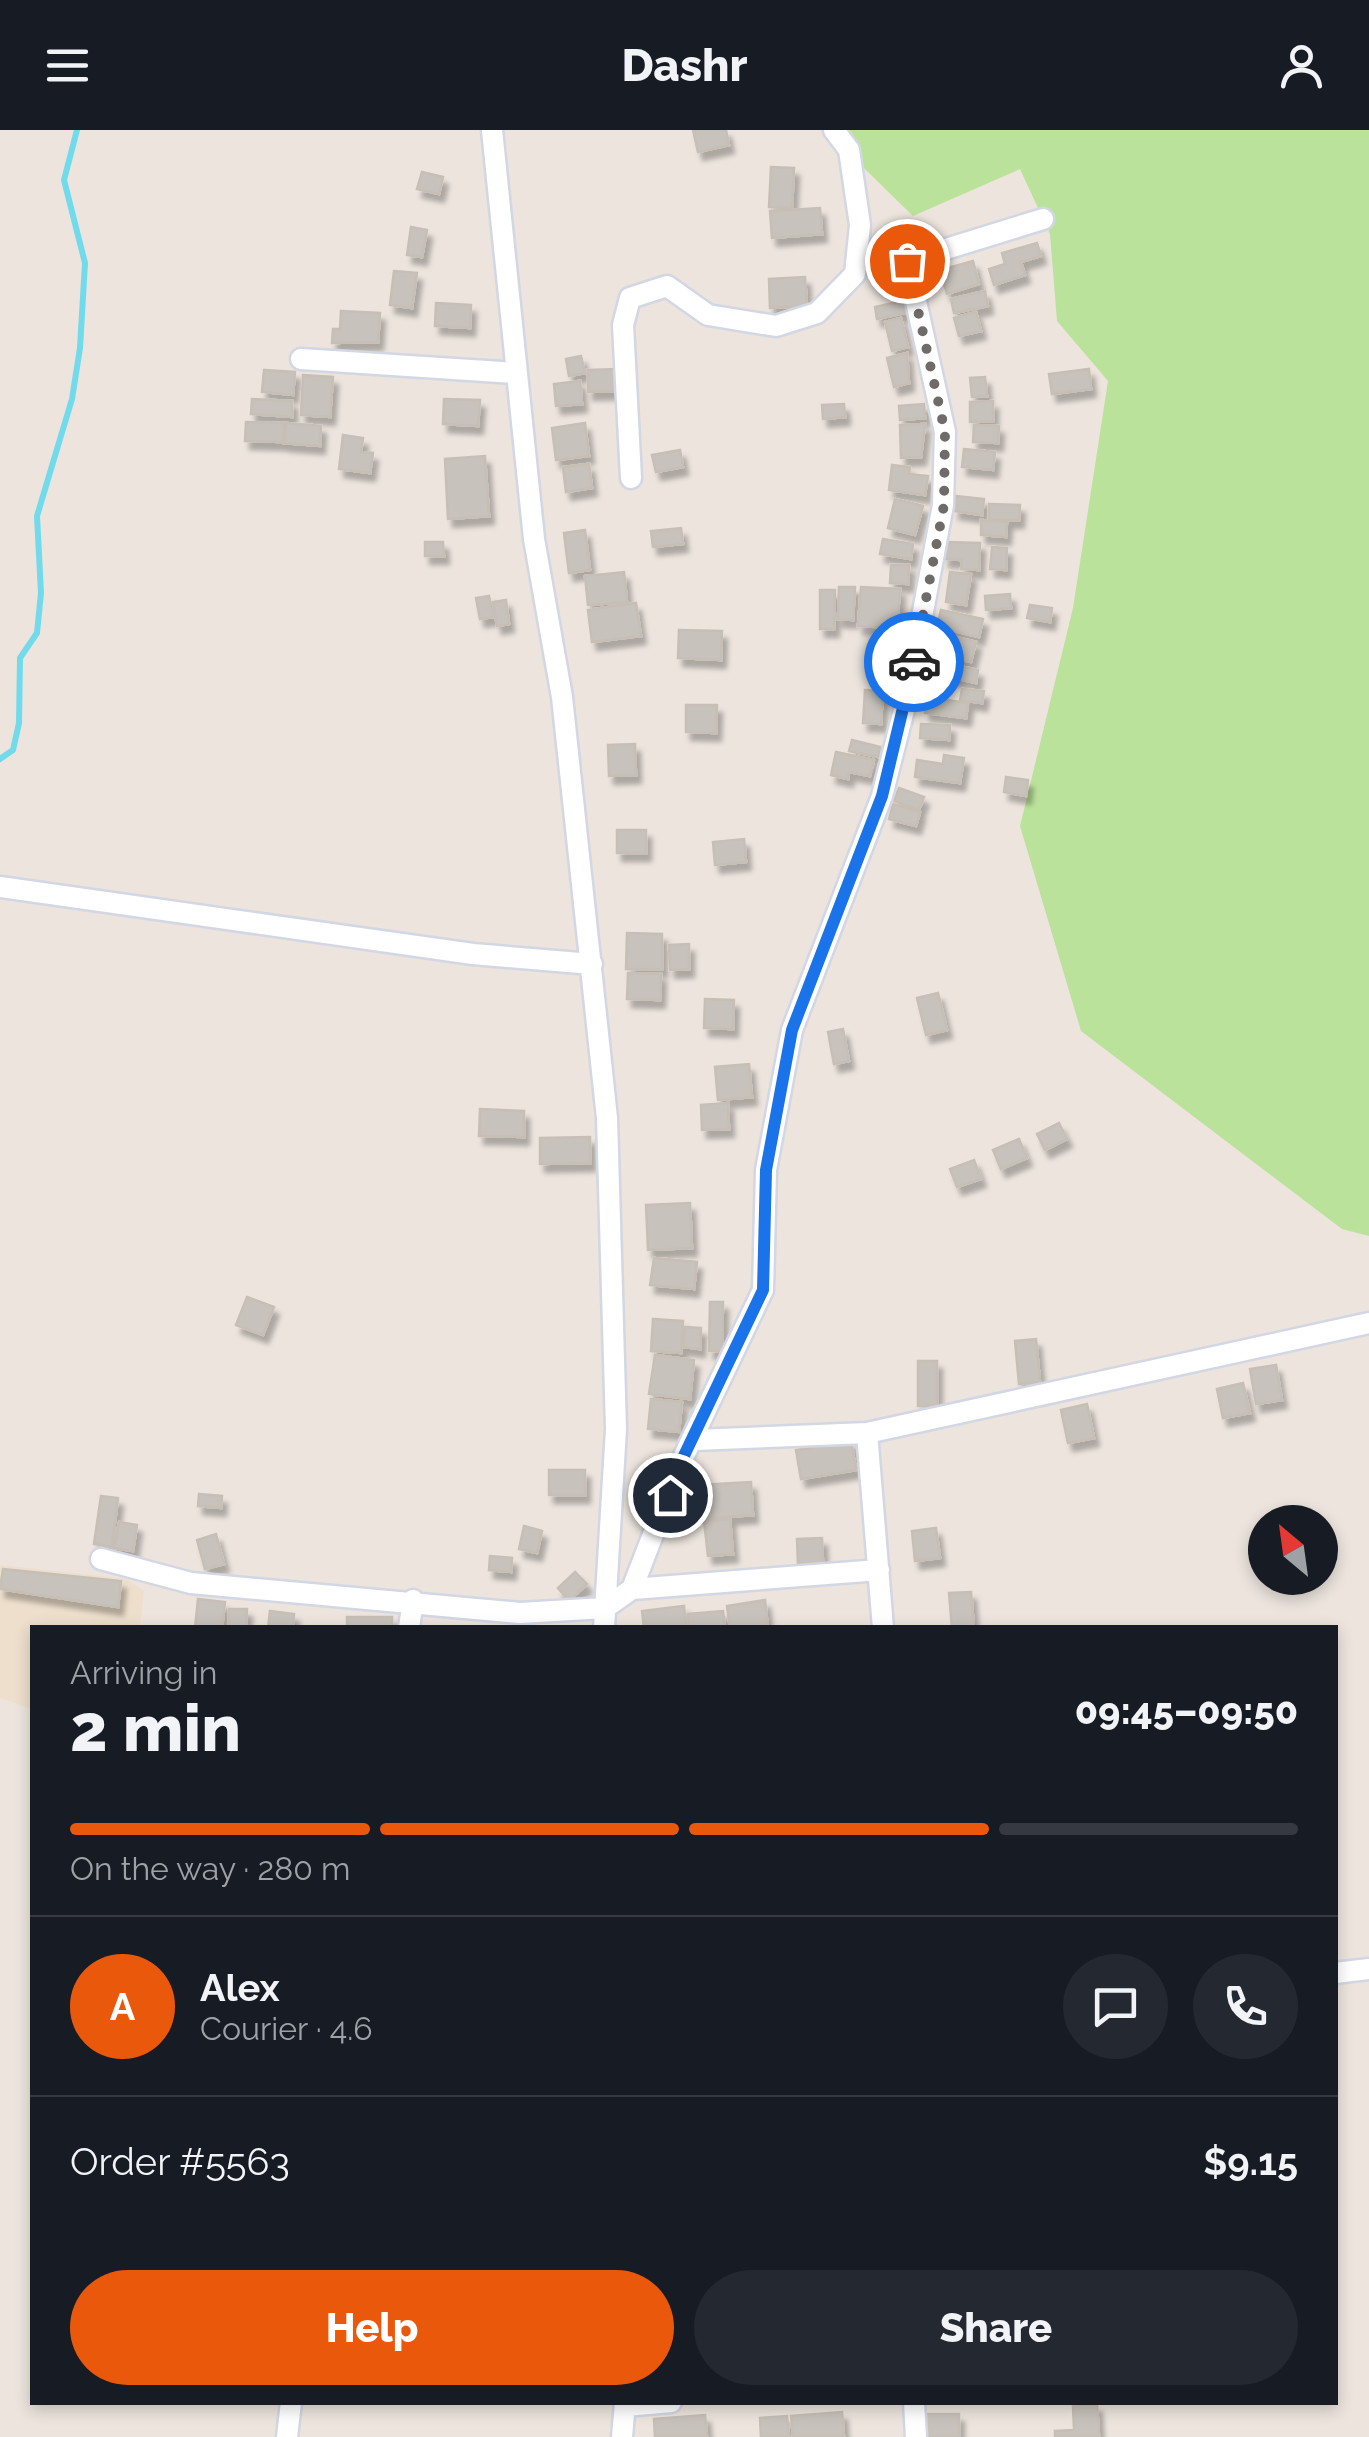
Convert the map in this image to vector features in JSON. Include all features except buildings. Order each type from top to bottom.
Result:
[{"type":"street","points":[[492,130],[534,538],[562,698],[607,1118],[616,1429],[604,1618]]},
{"type":"street","points":[[631,478],[623,326],[630,298],[667,286],[708,315],[776,326],[818,313],[856,274],[860,225],[849,150],[834,130]]},
{"type":"street","points":[[102,1559],[191,1583],[604,1618],[632,1590],[681,1462],[695,1440],[763,1290],[766,1170],[792,1030],[882,796],[929,590],[944,505],[945,432],[907,261],[1042,218]]},
{"type":"street","points":[[301,359],[516,374]]},
{"type":"street","points":[[0,887],[473,954],[592,964]]},
{"type":"street","points":[[695,1440],[867,1433],[1369,1323]]},
{"type":"street","points":[[867,1433],[883,1625]]},
{"type":"street","points":[[632,1590],[878,1570]]},
{"type":"street","points":[[409,1625],[413,1600]]},
{"type":"street","points":[[1338,1973],[1369,1969]]},
{"type":"street","points":[[288,2437],[290,2405]]},
{"type":"street","points":[[622,2437],[625,2405]]},
{"type":"street","points":[[914,2405],[916,2437]]},
{"type":"shaded area","points":[[0,1565],[126,1579],[144,1591],[140,1625],[30,1625],[30,1708],[0,1698]]},
{"type":"green space","points":[[825,130],[1369,130],[1369,1236],[1342,1229],[1081,1031],[1020,826],[1073,608],[1108,381],[1057,321],[1050,234],[1020,169],[913,216]]},
{"type":"waterway","points":[[0,759],[13,750],[19,723],[20,658],[37,633],[41,593],[37,516],[72,399],[80,348],[85,263],[64,180],[77,130]]},
{"type":"way so far","points":[[907,261],[945,432],[944,505],[914,662]]},
{"type":"route","points":[[670,1495],[681,1462],[695,1440],[763,1290],[766,1170],[792,1030],[882,796],[914,662]]}]
